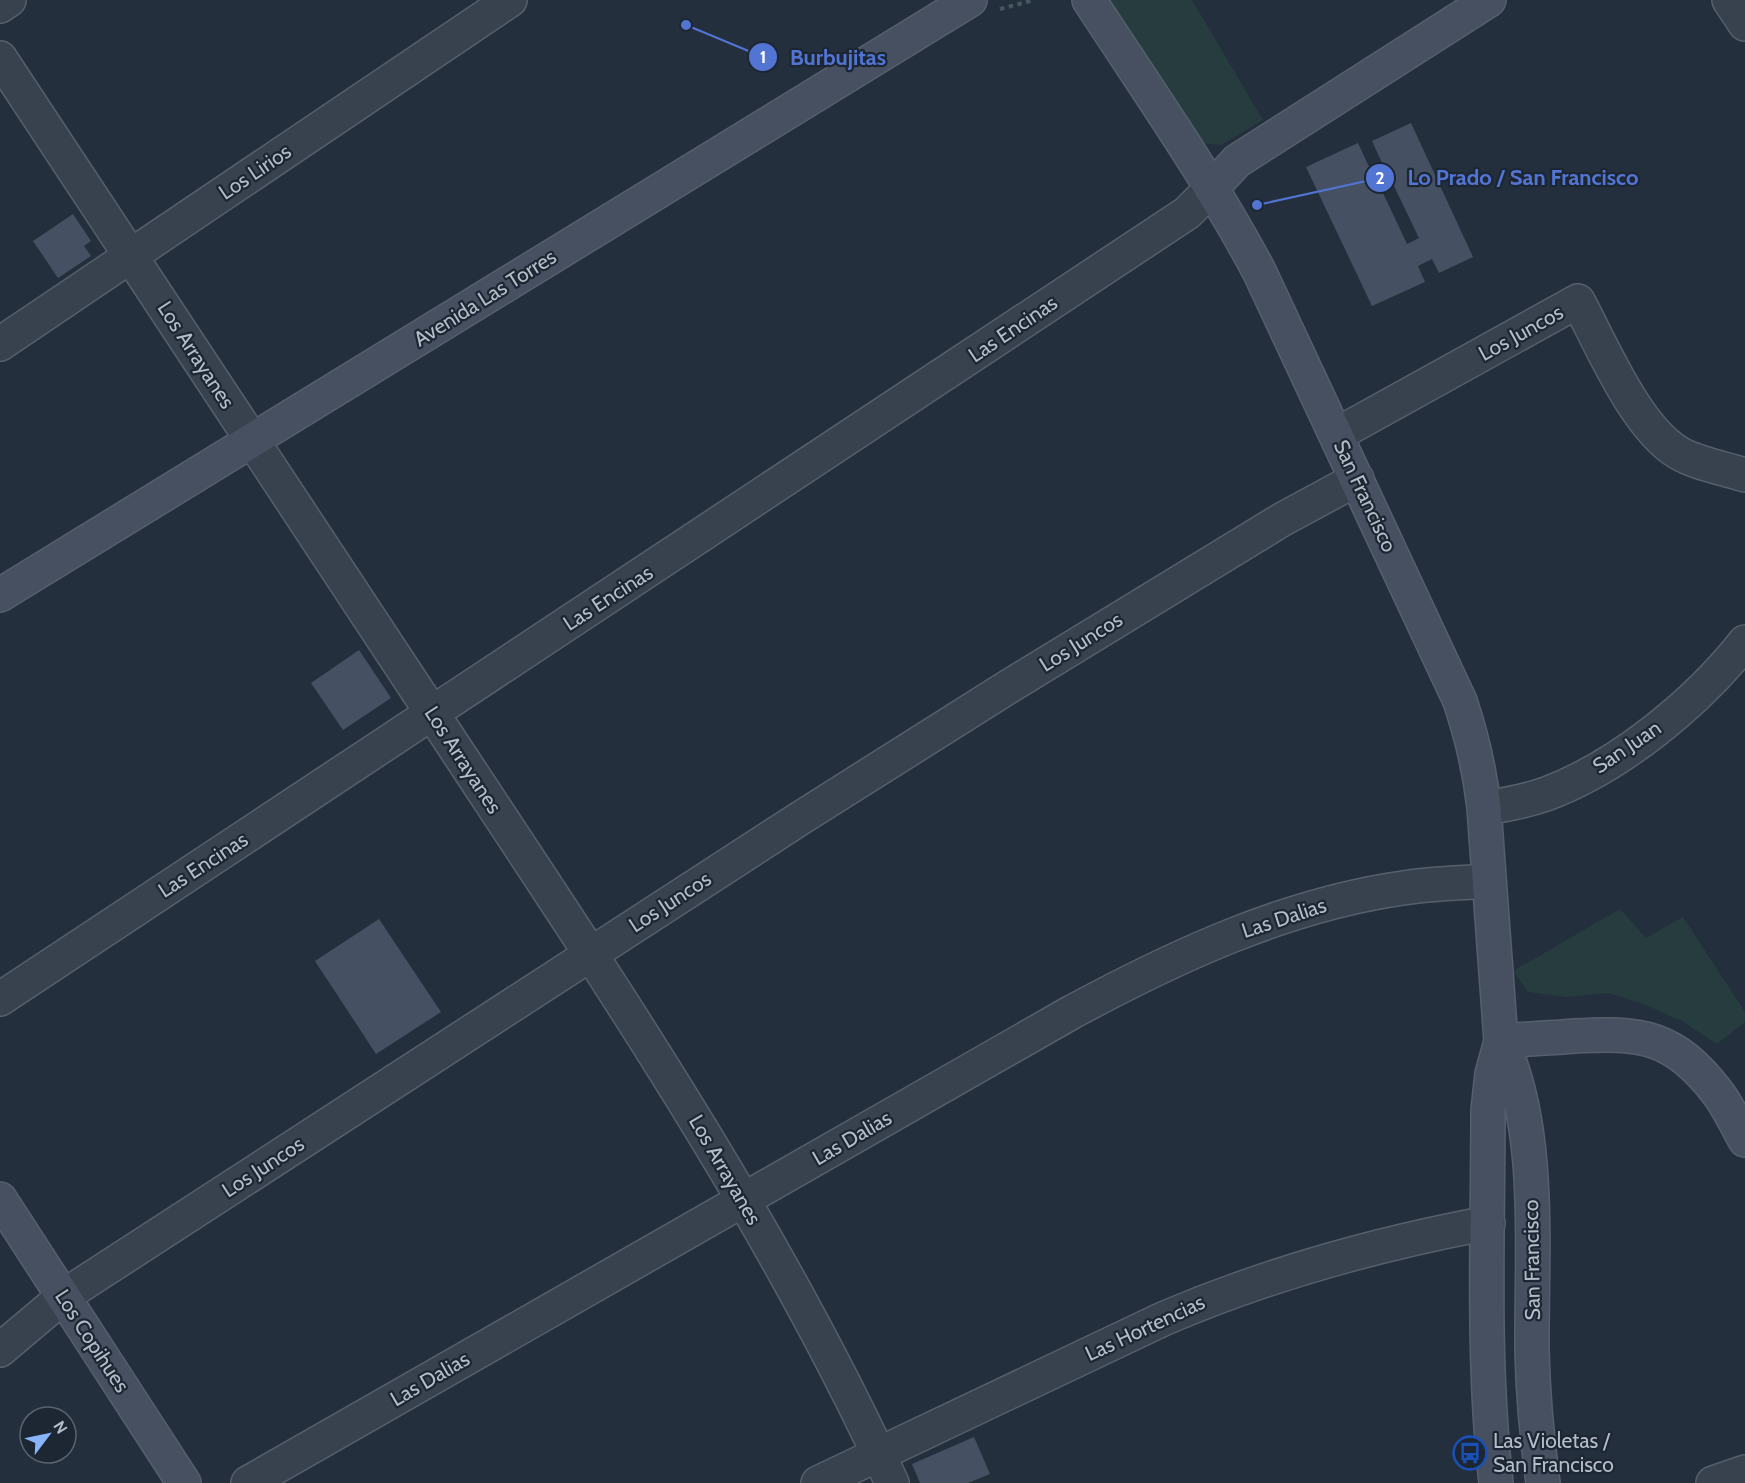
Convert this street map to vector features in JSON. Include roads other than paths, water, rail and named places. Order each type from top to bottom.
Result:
[{"type":"main road","name":"Avenida Las Torres","points":[[0,595],[970,0]]},
{"type":"main road","name":"San Francisco","points":[[1089,0],[1242,238],[1460,701],[1472,736],[1480,771],[1484,808],[1501,1041],[1489,1092],[1490,1400],[1496,1483]]},
{"type":"main road","points":[[1211,189],[1237,161],[1488,0]]},
{"type":"main road","points":[[1501,1041],[1614,1034],[1633,1035],[1652,1040],[1683,1057],[1703,1075],[1718,1093],[1745,1140]]},
{"type":"main road","name":"San Francisco","points":[[1501,1041],[1517,1082],[1528,1153],[1533,1239],[1533,1372],[1538,1450],[1543,1483]]},
{"type":"main road","name":"Los Copihues","points":[[0,1199],[184,1483]]},
{"type":"street","points":[[0,6],[9,0]]},
{"type":"street","name":"Los Lirios","points":[[0,344],[510,0]]},
{"type":"street","points":[[1729,0],[1745,24]]},
{"type":"street","name":"Los Arrayanes","points":[[0,58],[669,1075],[744,1200],[836,1368],[892,1483]]},
{"type":"street","name":"Las Encinas","points":[[0,999],[1187,213],[1211,189]]},
{"type":"street","name":"Los Juncos","points":[[1336,435],[1578,301],[1631,400],[1655,434],[1681,455],[1745,475]]},
{"type":"street","name":"Los Juncos","points":[[0,1350],[64,1296],[799,819],[1008,687],[1283,519],[1357,479]]},
{"type":"street","name":"San Juan","points":[[1484,808],[1516,803],[1547,794],[1610,761],[1678,711],[1713,679],[1745,642]]},
{"type":"street","name":"Las Dalias","points":[[248,1483],[1072,1011],[1130,980],[1190,952],[1284,916],[1333,902],[1404,888],[1490,881]]},
{"type":"street","name":"Las Hortencias","points":[[818,1483],[1163,1318],[1211,1298],[1261,1280],[1364,1249],[1417,1236],[1488,1223]]},
{"type":"street","points":[[1713,1483],[1745,1472]]},
{"type":"place","name":"Burbujitas","points":[[686,25]]},
{"type":"place","name":"Lo Prado / San Francisco","points":[[1257,205]]},
{"type":"place","name":"Las Violetas / San Francisco","points":[[1470,1453]]}]
